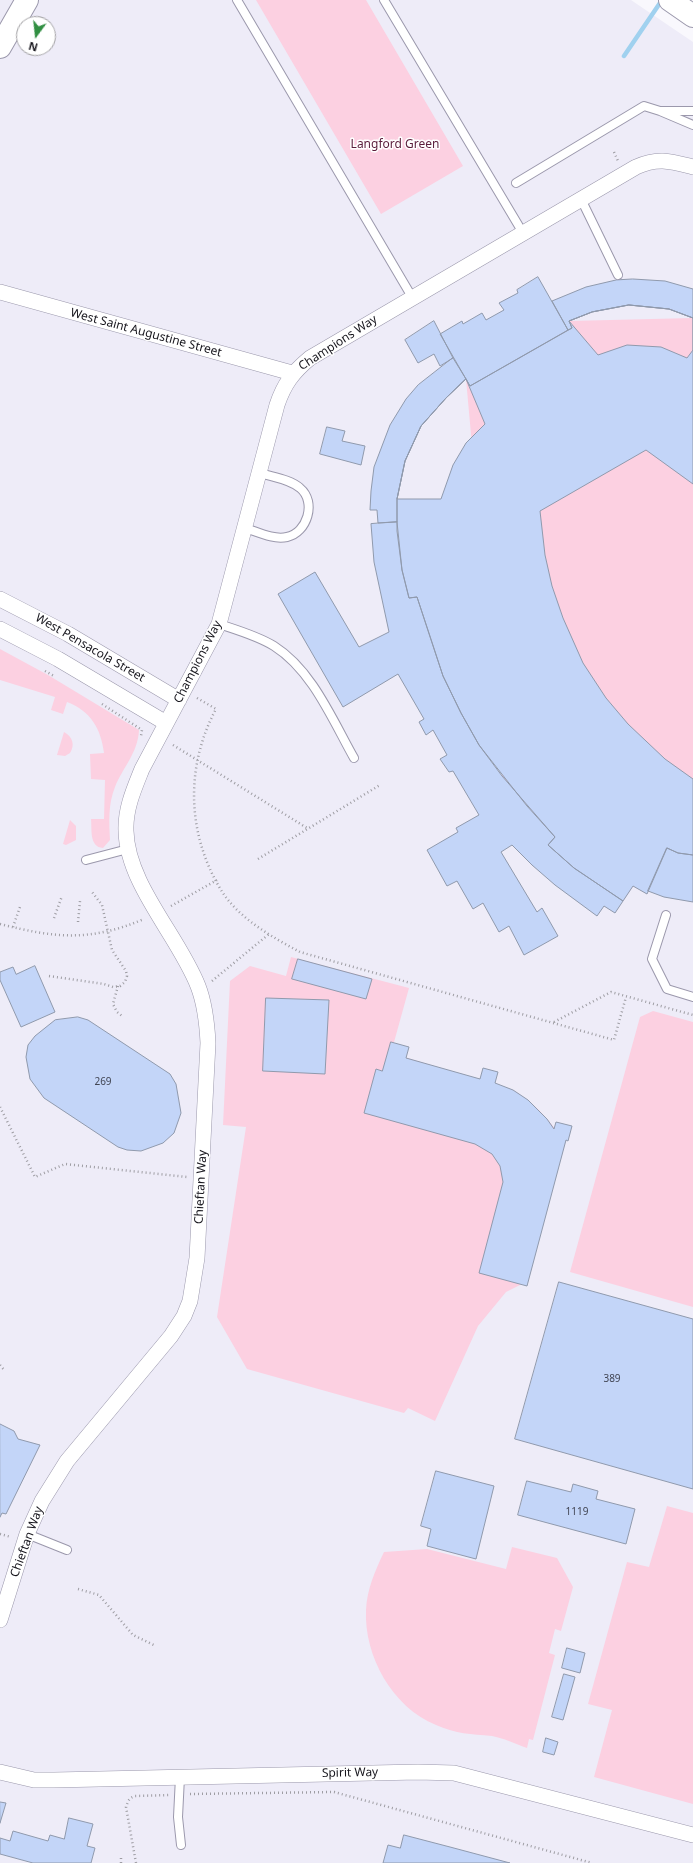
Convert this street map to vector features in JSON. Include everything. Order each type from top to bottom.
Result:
[{"type":"main road","points":[[0,47],[27,0]]},
{"type":"main road","points":[[670,0],[693,16]]},
{"type":"street","name":"Champions Way","points":[[166,723],[219,624],[281,392],[292,373],[310,358],[412,297],[645,163],[655,160],[665,160],[693,166]]},
{"type":"street","name":"West Saint Augustine Street","points":[[0,292],[292,373]]},
{"type":"street","name":"West Pensacola Street","points":[[0,599],[73,637],[179,700]]},
{"type":"street","points":[[0,629],[51,655],[166,723]]},
{"type":"street","name":"Chieftan Way","points":[[0,1620],[20,1536],[67,1461],[171,1336],[184,1316],[190,1301],[197,1258],[208,1043],[207,1023],[198,986],[144,888],[128,848],[126,830],[127,813],[133,791],[142,769],[166,723]]},
{"type":"street","name":"Spirit Way","points":[[0,1772],[34,1780],[418,1772],[454,1773],[693,1835]]},
{"type":"lane","points":[[237,0],[412,297]]},
{"type":"lane","points":[[384,0],[523,233]]},
{"type":"lane","points":[[516,183],[644,106],[693,125]]},
{"type":"lane","points":[[660,111],[693,111]]},
{"type":"lane","points":[[581,199],[618,274]]},
{"type":"lane","points":[[245,528],[274,537],[287,537],[297,533],[303,527],[308,517],[309,507],[306,496],[301,488],[290,482],[260,473]]},
{"type":"lane","points":[[219,624],[273,645],[296,663],[322,701],[354,758]]},
{"type":"lane","points":[[86,860],[128,848]]},
{"type":"lane","points":[[666,915],[652,959],[667,990],[693,997]]},
{"type":"lane","points":[[20,1536],[67,1550]]},
{"type":"lane","points":[[180,1777],[178,1817],[181,1844]]},
{"type":"path","points":[[614,152],[620,165]]},
{"type":"path","points":[[40,669],[58,678]]},
{"type":"path","points":[[197,698],[216,709],[197,760],[194,774],[194,793],[198,830],[210,867],[221,890],[236,908],[255,925],[300,952],[614,1040],[626,997]]},
{"type":"path","points":[[97,701],[142,730],[141,737]]},
{"type":"path","points":[[173,746],[307,828]]},
{"type":"path","points":[[258,859],[380,785]]},
{"type":"path","points":[[171,906],[217,880]]},
{"type":"path","points":[[49,976],[118,986],[125,982],[127,976],[112,950],[102,905],[92,892]]},
{"type":"path","points":[[54,918],[62,896]]},
{"type":"path","points":[[78,922],[80,901]]},
{"type":"path","points":[[13,928],[20,907]]},
{"type":"path","points":[[0,924],[13,928],[58,936],[78,936],[119,930],[145,919]]},
{"type":"path","points":[[212,982],[268,934]]},
{"type":"path","points":[[118,986],[113,1004],[117,1012],[122,1016]]},
{"type":"path","points":[[554,1022],[611,992],[693,1015]]},
{"type":"path","points":[[0,1107],[35,1177],[65,1164],[190,1177]]},
{"type":"path","points":[[0,1365],[5,1371]]},
{"type":"path","points":[[0,1534],[20,1536]]},
{"type":"path","points":[[78,1589],[99,1595],[133,1635],[156,1646]]},
{"type":"path","points":[[136,1863],[126,1807],[131,1797],[179,1794],[334,1792],[592,1863]]},
{"type":"path","points":[[121,1858],[121,1863]]},
{"type":"shaded area","points":[[0,0],[631,0],[693,42],[693,1863],[0,1863]]},
{"type":"green space","name":"Langford Green","points":[[256,0],[366,0],[463,166],[381,214]]},
{"type":"green space","points":[[693,318],[693,855],[667,849],[647,894],[633,886],[623,901],[555,837],[502,776],[466,379],[470,386],[571,328],[569,321]]},
{"type":"green space","points":[[0,649],[48,675],[139,730],[136,746],[118,780],[113,793],[109,827],[110,840],[103,848],[99,847],[93,841],[91,819],[104,819],[105,780],[91,779],[90,754],[104,753],[103,744],[97,729],[88,716],[75,706],[67,702],[63,714],[51,710],[55,697],[0,680]]},
{"type":"green space","points":[[64,732],[72,741],[72,750],[65,756],[57,755]]},
{"type":"green space","points":[[70,820],[76,826],[76,840],[66,845],[63,844]]},
{"type":"green space","points":[[291,957],[409,988],[391,1053],[513,1090],[535,1107],[566,1140],[526,1285],[522,1284],[506,1292],[478,1326],[435,1421],[408,1408],[404,1413],[247,1369],[217,1317],[246,1127],[223,1125],[230,981],[250,966],[286,976]]},
{"type":"green space","points":[[653,1011],[693,1022],[693,1307],[570,1272],[640,1017]]},
{"type":"green space","points":[[667,1506],[693,1513],[693,1804],[594,1777],[612,1710],[588,1704],[627,1562],[649,1567]]},
{"type":"green space","points":[[512,1547],[557,1558],[573,1587],[561,1631],[555,1629],[549,1653],[555,1655],[533,1740],[529,1739],[527,1748],[492,1736],[451,1730],[420,1717],[406,1706],[394,1693],[384,1678],[370,1645],[367,1627],[366,1610],[368,1595],[384,1552],[427,1549],[506,1569]]},
{"type":"building","points":[[538,277],[568,330],[470,386],[440,334],[462,321],[463,324],[482,313],[486,320],[504,310],[499,303],[518,293],[517,290]]},
{"type":"building","points":[[633,279],[665,281],[693,289],[693,318],[669,309],[629,305],[592,312],[569,321],[572,328],[568,330],[552,301],[586,287],[616,280]]},
{"type":"building","points":[[629,305],[669,309],[693,318],[693,484],[646,450],[540,511],[545,555],[552,586],[563,618],[583,663],[606,698],[628,724],[665,759],[693,779],[693,855],[678,853],[667,848],[647,894],[633,886],[623,901],[574,868],[548,845],[555,837],[502,776],[479,745],[461,713],[443,676],[417,597],[409,598],[402,570],[397,531],[397,499],[405,461],[421,426],[446,398],[466,379],[470,386],[572,328],[569,321],[592,312]]},
{"type":"building","points":[[629,305],[669,309],[693,318],[693,350],[687,358],[661,347],[627,345],[598,355],[569,321],[592,312]]},
{"type":"building","points":[[434,321],[453,358],[440,366],[434,354],[418,363],[405,340]]},
{"type":"building","points":[[453,358],[466,379],[446,398],[421,426],[405,461],[397,499],[397,522],[378,523],[377,510],[370,510],[371,491],[374,467],[390,425],[406,399],[418,385]]},
{"type":"building","points":[[466,379],[485,424],[466,443],[453,465],[441,499],[397,499],[405,461],[421,426],[446,398]]},
{"type":"building","points":[[327,427],[345,431],[342,441],[365,446],[361,465],[320,454]]},
{"type":"building","points":[[397,522],[402,570],[409,598],[417,597],[443,676],[479,745],[527,806],[555,837],[548,845],[574,868],[623,901],[615,913],[604,906],[597,916],[555,885],[512,845],[501,852],[537,912],[542,908],[558,936],[524,955],[509,926],[499,932],[483,903],[473,909],[457,881],[447,886],[427,850],[458,832],[456,828],[479,815],[453,771],[449,772],[440,759],[447,755],[433,730],[426,735],[419,722],[424,719],[398,674],[343,707],[278,594],[315,572],[359,647],[389,632],[374,562],[371,524]]},
{"type":"building","points":[[667,848],[678,853],[693,855],[693,902],[664,897],[648,891]]},
{"type":"building","points":[[298,959],[372,979],[366,999],[292,979]]},
{"type":"building","points":[[35,966],[55,1012],[21,1027],[0,980],[0,972],[13,967],[16,974]]},
{"type":"building","points":[[266,998],[329,1000],[325,1074],[263,1071]]},
{"type":"building","points":[[78,1017],[88,1020],[170,1074],[176,1084],[181,1113],[174,1133],[163,1143],[141,1151],[127,1150],[118,1147],[44,1098],[30,1079],[26,1057],[28,1045],[35,1036],[55,1020]]},
{"type":"building","points":[[391,1042],[409,1047],[406,1058],[480,1079],[483,1068],[498,1072],[495,1083],[513,1090],[528,1100],[547,1119],[554,1129],[556,1122],[572,1126],[568,1141],[566,1140],[527,1286],[479,1273],[503,1182],[500,1166],[492,1154],[475,1144],[364,1113],[376,1069],[382,1071]]},
{"type":"building","points":[[559,1282],[693,1319],[693,1489],[515,1439]]},
{"type":"building","points":[[0,1424],[14,1431],[18,1439],[40,1445],[6,1514],[2,1513],[0,1517]]},
{"type":"building","points":[[436,1471],[494,1486],[476,1559],[427,1546],[431,1529],[421,1526]]},
{"type":"building","points":[[527,1481],[571,1492],[573,1484],[598,1491],[596,1499],[635,1509],[626,1544],[518,1515]]},
{"type":"building","points":[[567,1648],[585,1653],[580,1673],[562,1668]]},
{"type":"building","points":[[564,1674],[575,1677],[563,1720],[552,1717]]},
{"type":"building","points":[[546,1738],[558,1742],[554,1755],[543,1752]]},
{"type":"building","points":[[0,1802],[6,1803],[0,1823]]},
{"type":"building","points":[[69,1818],[93,1824],[87,1846],[95,1848],[91,1863],[33,1863],[0,1854],[0,1838],[10,1841],[13,1831],[48,1841],[50,1835],[64,1839]]},
{"type":"building","points":[[404,1835],[510,1863],[383,1863],[388,1845],[400,1848]]},
{"type":"waterway","points":[[624,56],[662,0]]}]
